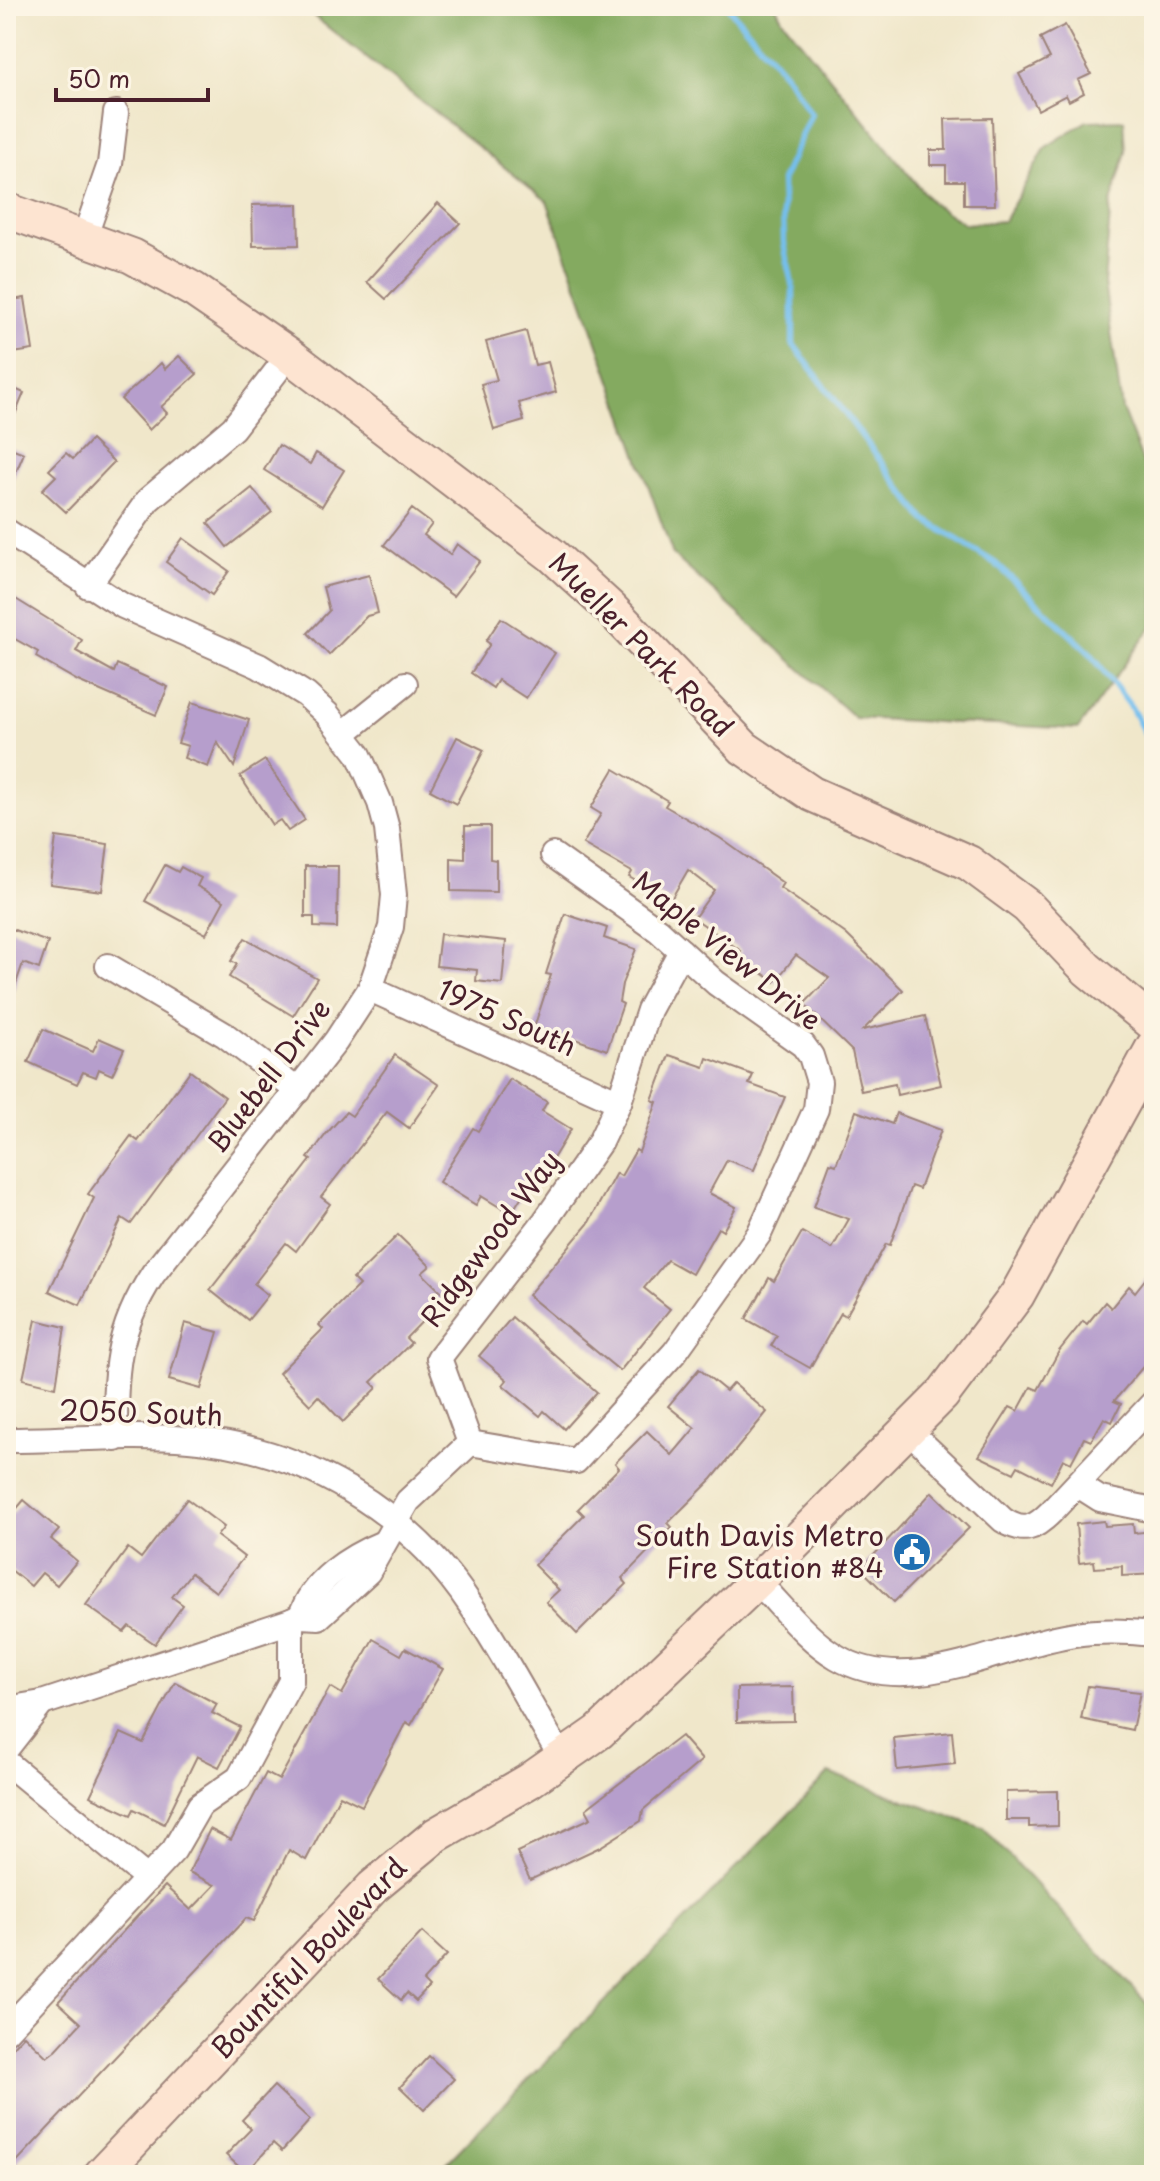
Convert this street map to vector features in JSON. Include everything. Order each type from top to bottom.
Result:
[{"type":"main road","name":"Mueller Park Road","points":[[6,210],[85,236],[132,256],[194,290],[289,355],[552,555],[610,608],[744,748],[812,794],[926,842],[990,876],[1027,906],[1087,969],[1154,1024]]},
{"type":"main road","name":"Bountiful Boulevard","points":[[101,2175],[394,1868],[436,1835],[563,1760],[625,1709],[908,1430],[969,1364],[1017,1295],[1154,1046]]},
{"type":"street","points":[[85,236],[110,164],[116,113]]},
{"type":"street","points":[[88,586],[148,500],[233,428],[289,355]]},
{"type":"street","name":"Bluebell Drive","points":[[6,531],[88,586],[162,626],[283,679],[306,695],[344,733],[359,755],[380,803],[393,863],[391,927],[370,989],[298,1091],[140,1295],[120,1340],[116,1364],[115,1439]]},
{"type":"street","points":[[344,733],[405,684]]},
{"type":"street","name":"Maple View Drive","points":[[470,1443],[576,1461],[675,1352],[759,1234],[816,1109],[817,1069],[803,1045],[716,983],[658,930],[553,855]]},
{"type":"street","name":"Ridgewood Way","points":[[470,1443],[439,1358],[576,1179],[619,1102],[649,1010],[681,951]]},
{"type":"street","points":[[108,966],[225,1035],[298,1091]]},
{"type":"street","name":"1975 South","points":[[370,989],[619,1102]]},
{"type":"street","points":[[908,1430],[1015,1528],[1036,1526],[1154,1402]]},
{"type":"street","name":"2050 South","points":[[6,1440],[189,1439],[271,1454],[343,1484],[396,1520],[435,1559],[471,1605],[563,1760]]},
{"type":"street","points":[[6,1709],[42,1703],[296,1619],[319,1617],[368,1572],[408,1501],[470,1443]]},
{"type":"street","points":[[1078,1485],[1100,1499],[1154,1510]]},
{"type":"street","points":[[757,1581],[829,1652],[858,1666],[880,1671],[923,1671],[1074,1634],[1113,1631],[1154,1634]]},
{"type":"street","points":[[6,2031],[174,1850],[200,1805],[239,1778],[291,1681],[296,1619]]},
{"type":"street","points":[[6,1749],[42,1703]]},
{"type":"street","points":[[6,1762],[148,1879]]},
{"type":"green space","points":[[301,6],[776,6],[782,19],[932,203],[965,224],[1004,221],[1046,147],[1087,121],[1124,120],[1126,152],[1111,203],[1104,283],[1122,409],[1154,490],[1154,624],[1078,729],[855,718],[673,555],[547,201]]},
{"type":"green space","points":[[829,1773],[983,1828],[1154,2011],[1154,2175],[435,2175]]},
{"type":"building","points":[[1065,25],[1091,74],[1078,80],[1084,93],[1069,101],[1066,95],[1038,110],[1019,74],[1050,58],[1040,38]]},
{"type":"building","points":[[992,118],[995,205],[964,205],[964,181],[946,181],[946,165],[930,165],[930,150],[946,150],[945,119]]},
{"type":"building","points":[[438,203],[460,223],[386,299],[367,282]]},
{"type":"building","points":[[298,204],[299,245],[253,246],[252,205]]},
{"type":"building","points":[[25,298],[33,350],[6,354],[6,301]]},
{"type":"building","points":[[526,331],[535,365],[548,362],[556,392],[519,403],[524,421],[494,430],[481,384],[497,380],[486,342]]},
{"type":"building","points":[[179,356],[197,374],[161,407],[167,413],[149,430],[121,399],[161,363],[165,369]]},
{"type":"building","points":[[6,385],[24,393],[6,436]]},
{"type":"building","points":[[91,440],[114,462],[66,512],[42,490],[56,476],[49,470],[66,453],[73,459]]},
{"type":"building","points":[[279,445],[310,464],[316,453],[344,470],[322,506],[264,470]]},
{"type":"building","points":[[6,446],[24,453],[6,496]]},
{"type":"building","points":[[252,488],[272,512],[227,547],[208,523]]},
{"type":"building","points":[[412,509],[432,524],[424,535],[450,555],[457,544],[480,561],[453,596],[384,545]]},
{"type":"building","points":[[183,538],[229,571],[212,595],[166,562]]},
{"type":"building","points":[[369,575],[378,613],[367,616],[329,655],[308,633],[329,611],[323,587]]},
{"type":"building","points":[[6,593],[82,640],[76,651],[114,672],[117,664],[168,687],[156,715],[78,681],[36,657],[38,652],[6,634]]},
{"type":"building","points":[[501,618],[555,653],[526,698],[498,680],[493,688],[471,673],[490,644],[486,641]]},
{"type":"building","points":[[192,702],[249,720],[234,767],[217,742],[208,767],[184,758],[188,746],[178,743]]},
{"type":"building","points":[[457,737],[484,750],[456,804],[430,790]]},
{"type":"building","points":[[265,760],[305,820],[288,831],[280,820],[272,825],[240,776]]},
{"type":"building","points":[[614,769],[668,801],[665,806],[720,838],[783,883],[780,888],[846,934],[903,990],[863,1030],[925,1016],[941,1085],[897,1095],[895,1084],[861,1091],[852,1051],[804,1004],[829,978],[796,955],[775,982],[738,956],[741,951],[694,918],[714,890],[688,870],[670,901],[629,877],[632,872],[583,844],[601,814],[591,808]]},
{"type":"building","points":[[465,826],[490,826],[490,859],[496,860],[496,892],[451,891],[451,858],[465,859]]},
{"type":"building","points":[[56,837],[108,844],[102,891],[50,884]]},
{"type":"building","points":[[165,865],[178,872],[181,867],[201,878],[197,886],[224,901],[206,934],[145,901]]},
{"type":"building","points":[[305,866],[338,866],[337,928],[314,927],[314,917],[305,917]]},
{"type":"building","points":[[565,914],[607,928],[604,938],[636,949],[622,984],[619,1002],[623,1004],[607,1050],[575,1039],[573,1048],[532,1034],[551,975],[546,974]]},
{"type":"building","points":[[6,927],[48,942],[39,969],[23,963],[9,1004]]},
{"type":"building","points":[[440,934],[506,941],[502,984],[476,981],[477,970],[436,966]]},
{"type":"building","points":[[245,938],[317,978],[293,1016],[229,977],[237,964],[231,961]]},
{"type":"building","points":[[43,1029],[93,1051],[99,1038],[124,1049],[112,1075],[99,1069],[96,1077],[83,1072],[77,1084],[28,1062]]},
{"type":"building","points":[[395,1055],[439,1085],[409,1128],[387,1112],[321,1197],[330,1204],[296,1251],[286,1243],[254,1284],[268,1295],[248,1320],[210,1290],[311,1160],[308,1158],[327,1133],[346,1112],[352,1116]]},
{"type":"building","points":[[669,1055],[704,1067],[707,1058],[753,1075],[749,1084],[785,1097],[754,1170],[727,1160],[709,1193],[736,1207],[723,1231],[718,1228],[692,1274],[667,1260],[644,1288],[670,1309],[620,1371],[528,1295],[588,1224],[616,1173],[621,1176],[636,1150],[639,1152],[657,1102],[652,1100]]},
{"type":"building","points":[[190,1071],[225,1097],[131,1224],[122,1218],[80,1305],[49,1291],[94,1198],[88,1194],[131,1136],[138,1141]]},
{"type":"building","points":[[510,1079],[547,1102],[542,1111],[571,1129],[546,1170],[540,1166],[511,1214],[481,1196],[476,1205],[439,1182],[473,1128],[478,1131]]},
{"type":"building","points":[[856,1111],[892,1124],[896,1113],[941,1130],[919,1189],[911,1186],[890,1245],[886,1244],[846,1316],[841,1313],[810,1368],[771,1346],[777,1336],[746,1319],[769,1278],[774,1281],[802,1232],[832,1249],[849,1219],[814,1207],[830,1163],[836,1165]]},
{"type":"building","points":[[398,1235],[430,1266],[422,1273],[446,1297],[406,1338],[411,1343],[371,1382],[377,1388],[343,1422],[318,1396],[310,1405],[279,1373],[323,1329],[319,1325],[359,1285],[353,1279]]},
{"type":"building","points":[[1154,1268],[1154,1368],[1147,1362],[1114,1401],[1121,1404],[1112,1422],[1104,1418],[1091,1441],[1084,1438],[1071,1463],[1063,1459],[1051,1483],[1018,1466],[1014,1473],[979,1456],[1010,1407],[1018,1411],[1031,1387],[1038,1390],[1059,1351],[1083,1321],[1087,1324],[1105,1302],[1111,1308],[1129,1286],[1135,1292]]},
{"type":"building","points":[[512,1317],[597,1392],[564,1429],[544,1411],[540,1416],[503,1385],[507,1380],[479,1356]]},
{"type":"building","points":[[36,1320],[65,1327],[56,1387],[23,1379]]},
{"type":"building","points":[[185,1323],[218,1332],[201,1389],[169,1380]]},
{"type":"building","points":[[699,1369],[726,1391],[733,1383],[767,1412],[712,1479],[668,1523],[672,1527],[622,1578],[627,1584],[577,1634],[546,1602],[559,1590],[534,1565],[584,1515],[578,1509],[619,1468],[615,1463],[647,1431],[672,1455],[695,1428],[668,1406]]},
{"type":"building","name":"South Davis Metro Fire Station #84","points":[[932,1492],[969,1528],[894,1602],[861,1569]]},
{"type":"building","points":[[187,1499],[224,1527],[217,1536],[244,1557],[216,1592],[191,1573],[172,1597],[183,1605],[155,1644],[129,1626],[124,1632],[86,1605],[128,1548],[141,1558]]},
{"type":"building","points":[[24,1500],[59,1530],[51,1539],[77,1561],[57,1585],[42,1573],[31,1586],[6,1566],[6,1521]]},
{"type":"building","points":[[1104,1521],[1105,1526],[1133,1524],[1134,1533],[1154,1531],[1154,1574],[1122,1576],[1122,1566],[1095,1568],[1094,1561],[1079,1563],[1076,1524]]},
{"type":"building","points":[[373,1639],[401,1655],[405,1648],[443,1669],[411,1725],[406,1722],[362,1806],[340,1795],[306,1860],[289,1850],[254,1921],[246,1918],[6,2173],[6,2054],[24,2035],[47,2057],[56,2050],[81,2023],[58,2002],[165,1886],[191,1910],[215,1885],[189,1872],[210,1829],[231,1840],[266,1773],[279,1780],[330,1687],[342,1694]]},
{"type":"building","points":[[175,1682],[217,1704],[212,1713],[240,1727],[219,1767],[197,1756],[164,1824],[134,1809],[131,1815],[90,1796],[121,1733],[143,1743]]},
{"type":"building","points":[[1088,1686],[1140,1692],[1132,1730],[1081,1719]]},
{"type":"building","points":[[793,1687],[794,1721],[737,1722],[737,1688]]},
{"type":"building","points":[[952,1732],[955,1764],[897,1770],[894,1738]]},
{"type":"building","points":[[681,1736],[702,1760],[643,1810],[641,1821],[600,1847],[530,1880],[517,1852],[591,1818],[586,1809]]},
{"type":"building","points":[[1058,1791],[1058,1826],[1029,1827],[1029,1820],[1006,1820],[1006,1792]]},
{"type":"building","points":[[422,1932],[447,1955],[423,1981],[429,1987],[416,2001],[407,1993],[401,2000],[378,1979]]},
{"type":"building","points":[[429,2056],[454,2079],[424,2110],[400,2087]]},
{"type":"building","points":[[274,2086],[310,2120],[282,2151],[273,2143],[246,2173],[226,2155],[251,2129],[242,2120]]},
{"type":"waterway","points":[[727,6],[786,75],[811,114],[782,180],[784,243],[793,289],[793,344],[924,519],[995,563],[1091,654],[1131,707],[1154,751]]},
{"type":"place","name":"South Davis Metro Fire Station #84","points":[[912,1552]]}]
